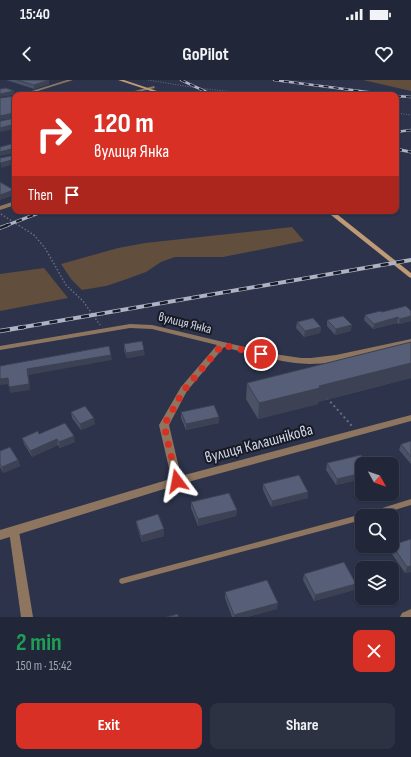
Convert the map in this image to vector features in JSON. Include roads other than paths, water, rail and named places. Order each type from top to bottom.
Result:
[{"type":"main road","points":[[120,80],[166,92]]},
{"type":"main road","points":[[130,80],[161,92]]},
{"type":"main road","points":[[333,214],[411,276]]},
{"type":"street","points":[[31,92],[71,80]]},
{"type":"street","points":[[136,92],[152,88]]},
{"type":"street","points":[[0,208],[12,204]]},
{"type":"street","name":"вулиця Янка","points":[[0,348],[103,329],[130,326],[152,327],[274,357],[311,361],[411,341]]},
{"type":"street","points":[[177,481],[164,425],[184,390],[222,345]]},
{"type":"street","name":"вулиця Калашнікова","points":[[0,535],[177,481],[411,418]]},
{"type":"street","points":[[14,531],[27,617]]},
{"type":"street","points":[[406,617],[411,615]]},
{"type":"lane","points":[[388,509],[411,502]]},
{"type":"lane","points":[[122,581],[355,520]]},
{"type":"railway","points":[[181,80],[207,92]]},
{"type":"railway","points":[[274,80],[368,92]]},
{"type":"railway","points":[[399,96],[411,97]]},
{"type":"railway","points":[[399,132],[411,130]]},
{"type":"railway","points":[[399,150],[411,152]]},
{"type":"railway","points":[[5,226],[36,214]]},
{"type":"railway","points":[[0,228],[8,225]]},
{"type":"railway","points":[[18,328],[411,260]]},
{"type":"railway","points":[[18,328],[24,327]]},
{"type":"railway","points":[[0,331],[18,328]]}]
